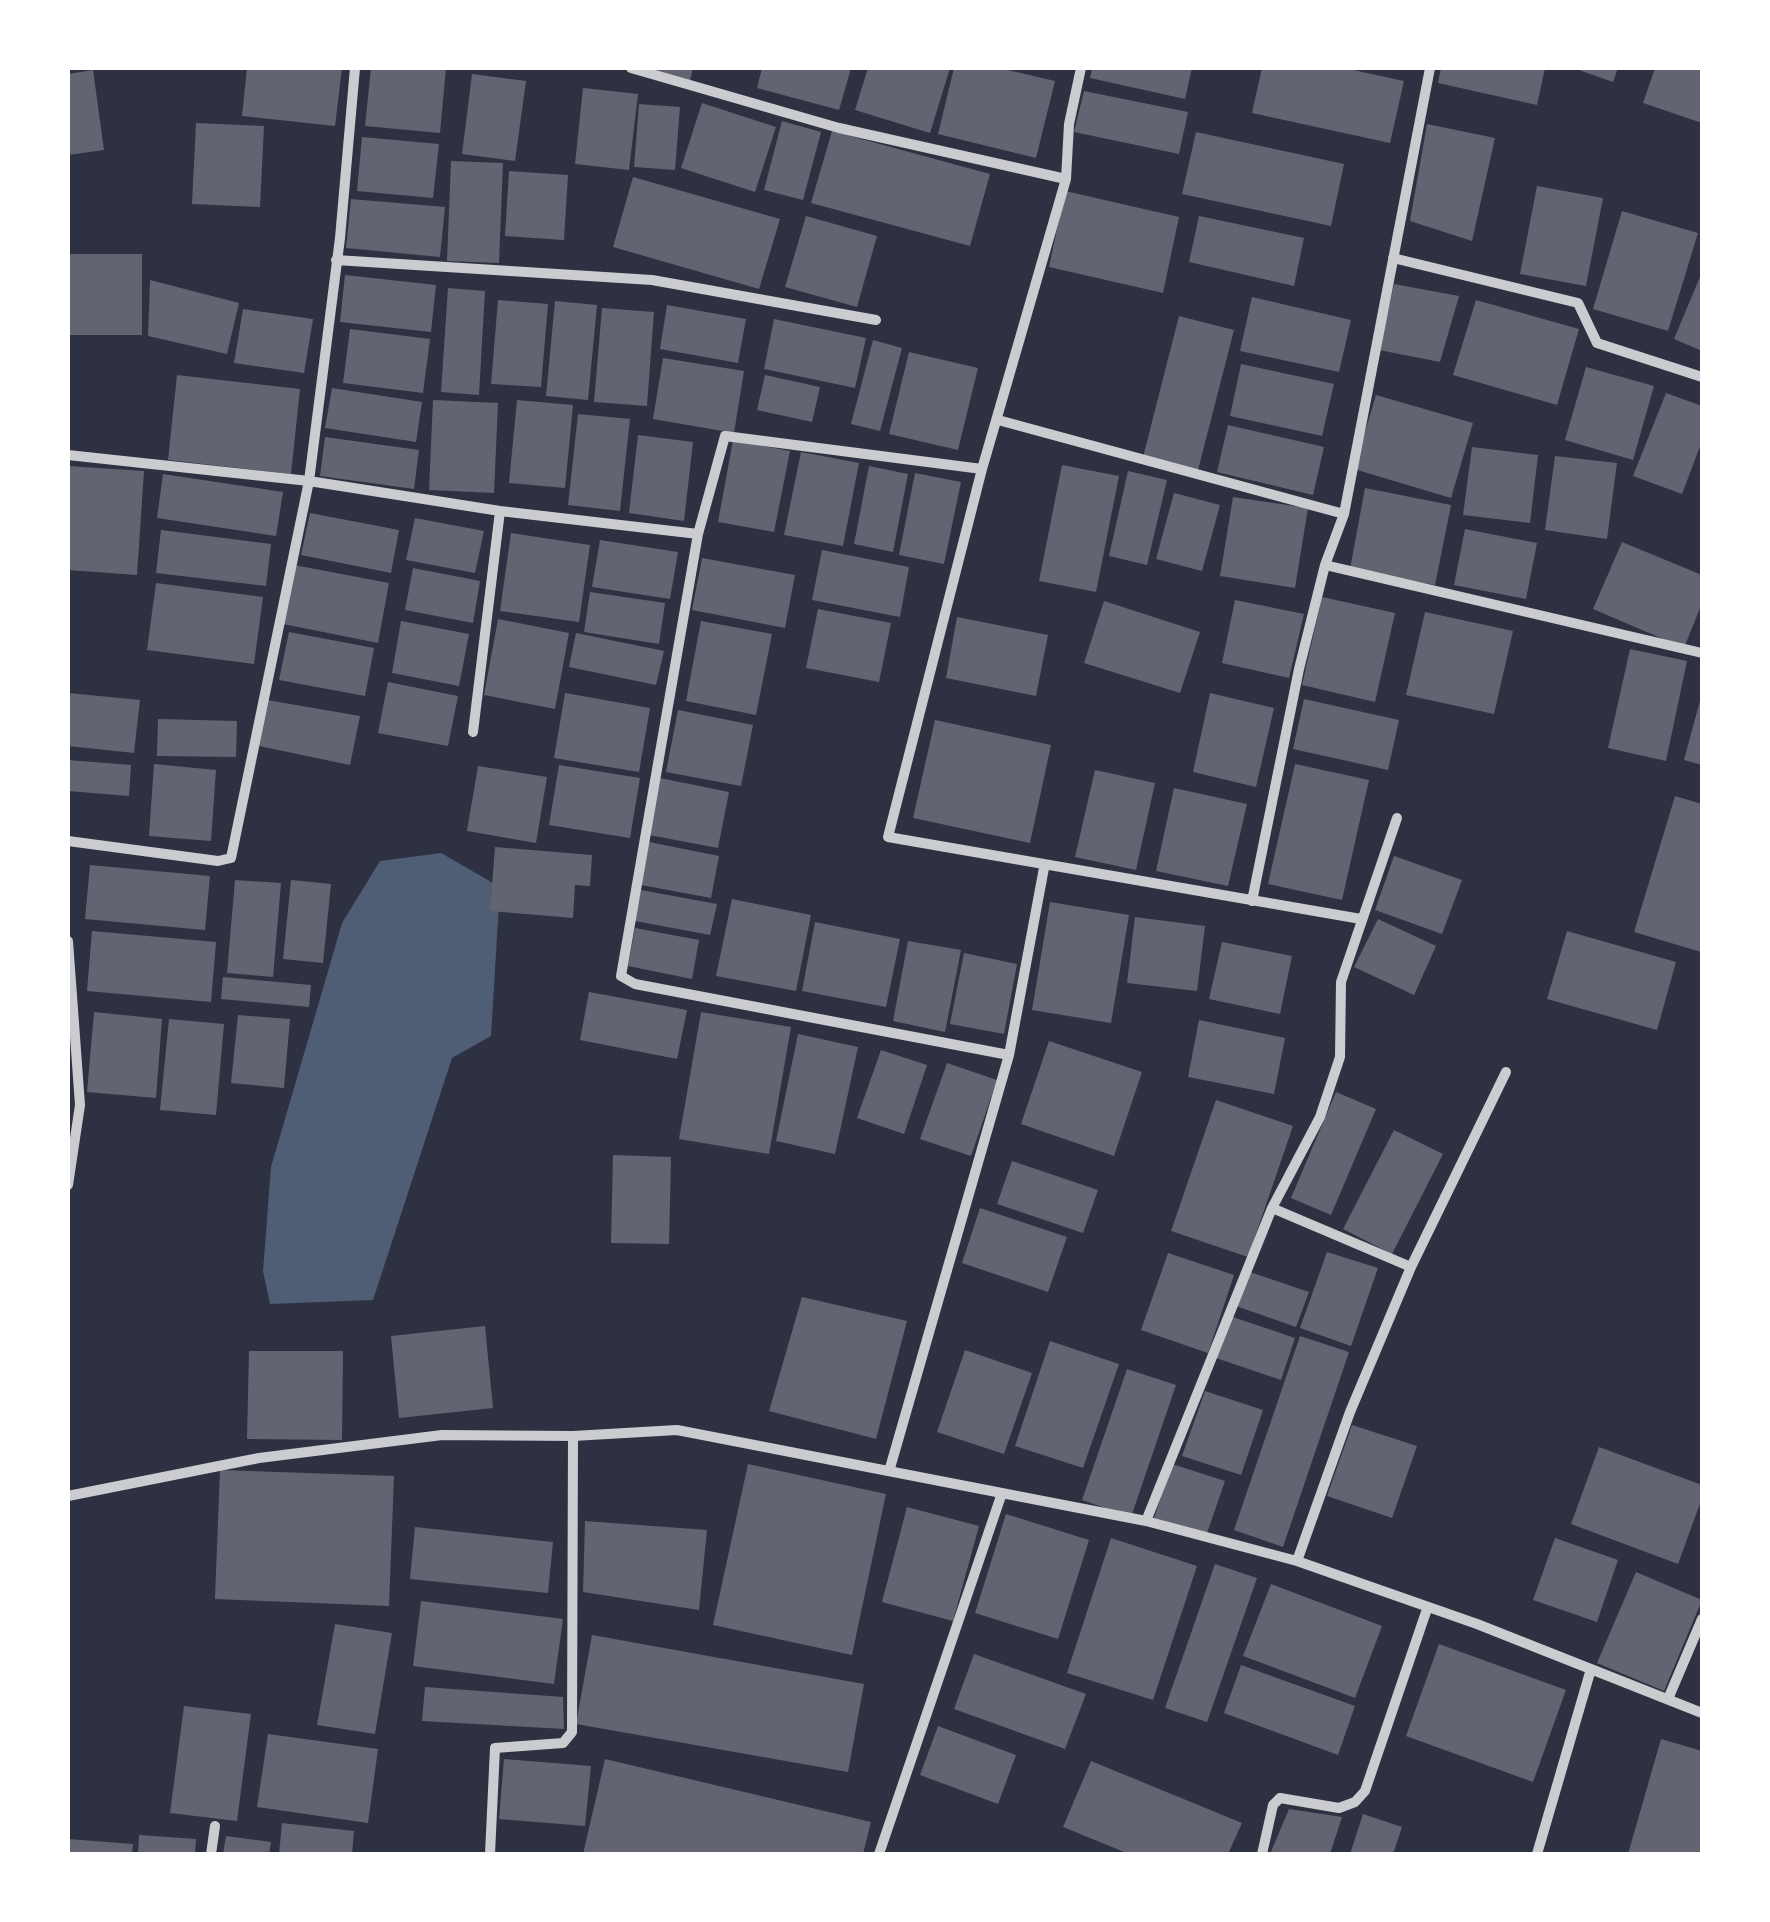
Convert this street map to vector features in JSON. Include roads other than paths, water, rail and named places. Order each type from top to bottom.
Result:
[{"type":"street","points":[[68,841],[218,861],[231,858],[309,481],[355,68]]},
{"type":"street","points":[[631,68],[838,128],[1066,179]]},
{"type":"street","points":[[1082,68],[1068,124],[1066,179],[982,470],[888,837],[1044,868],[1361,920]]},
{"type":"street","points":[[1252,901],[1325,565],[1344,514],[1430,68]]},
{"type":"street","points":[[1393,258],[1578,303],[1597,344],[1702,377]]},
{"type":"street","points":[[336,260],[652,280],[876,320]]},
{"type":"street","points":[[998,420],[1344,514]]},
{"type":"street","points":[[982,470],[725,436],[698,534],[621,976],[650,987],[1009,1056]]},
{"type":"street","points":[[68,454],[309,481],[500,511],[698,534]]},
{"type":"street","points":[[474,732],[500,511]]},
{"type":"street","points":[[1325,565],[1702,653]]},
{"type":"street","points":[[1146,1521],[1272,1208],[1320,1117],[1340,1057],[1342,982],[1397,818]]},
{"type":"street","points":[[890,1468],[1009,1056],[1044,868]]},
{"type":"street","points":[[68,941],[74,1104],[68,1185]]},
{"type":"street","points":[[1297,1561],[1350,1412],[1411,1267],[1506,1072]]},
{"type":"street","points":[[1272,1208],[1411,1267]]},
{"type":"street","points":[[68,1496],[260,1458],[442,1435],[573,1436],[677,1430],[890,1468],[1146,1521],[1297,1561],[1702,1713]]},
{"type":"street","points":[[490,1854],[496,1748],[563,1742],[572,1732],[573,1436]]},
{"type":"street","points":[[879,1854],[1002,1493]]},
{"type":"street","points":[[1262,1854],[1272,1805],[1280,1798],[1339,1808],[1355,1802],[1365,1790],[1428,1608]]},
{"type":"street","points":[[1668,1699],[1702,1618]]},
{"type":"street","points":[[1537,1854],[1590,1669]]},
{"type":"street","points":[[211,1854],[215,1826]]},
{"type":"water","points":[[441,853],[500,887],[491,1036],[452,1058],[373,1300],[270,1304],[263,1271],[271,1167],[342,923],[380,861]]}]
